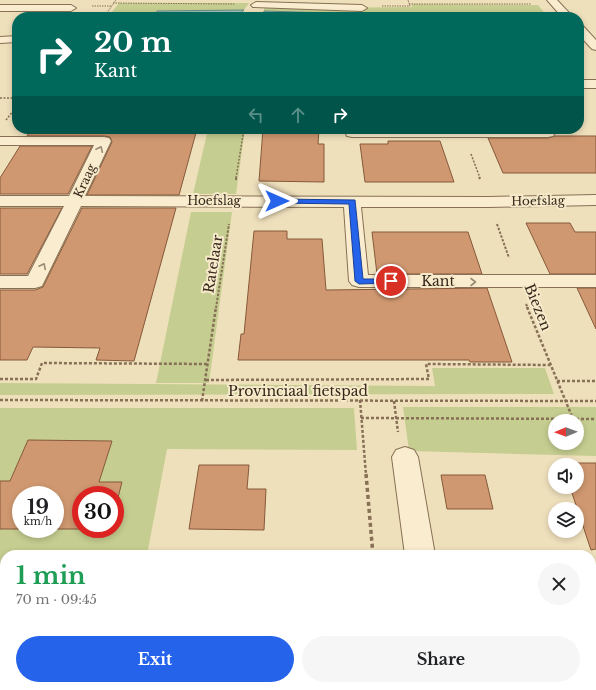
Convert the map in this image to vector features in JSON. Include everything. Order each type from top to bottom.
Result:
[{"type":"street","points":[[552,0],[563,12]]},
{"type":"street","points":[[255,6],[362,8]]},
{"type":"street","points":[[0,8],[71,8]]},
{"type":"street","points":[[584,34],[596,47]]},
{"type":"street","points":[[0,40],[12,39]]},
{"type":"street","points":[[584,84],[596,84]]},
{"type":"street","name":"Kraag","points":[[0,141],[104,141],[76,201],[35,282],[0,282]]},
{"type":"street","name":"Hoefslag","points":[[0,201],[489,202],[593,204]]},
{"type":"street","name":"Kant","points":[[352,202],[359,281],[596,281]]},
{"type":"street","points":[[405,457],[419,550]]},
{"type":"path","points":[[108,12],[116,0]]},
{"type":"path","points":[[408,0],[410,6]]},
{"type":"path","points":[[114,3],[255,6]]},
{"type":"path","points":[[409,4],[532,4]]},
{"type":"path","points":[[0,98],[12,98]]},
{"type":"path","points":[[4,122],[12,112]]},
{"type":"path","name":"Ratelaar","points":[[202,401],[243,134]]},
{"type":"path","name":"Biezen","points":[[462,134],[489,202],[517,282],[571,414]]},
{"type":"path","points":[[0,379],[36,379],[42,363],[208,364]]},
{"type":"path","points":[[206,380],[429,379],[426,364],[551,365]]},
{"type":"path","points":[[558,381],[596,381]]},
{"type":"path","name":"Provinciaal fietspad","points":[[0,400],[596,401]]},
{"type":"path","points":[[360,400],[373,550]]},
{"type":"path","points":[[361,418],[548,419]]},
{"type":"path","points":[[584,419],[596,419]]},
{"type":"green space","points":[[119,3],[249,3],[244,10],[112,12]]},
{"type":"green space","points":[[412,4],[538,5],[544,12],[264,11],[264,8],[412,7]]},
{"type":"green space","points":[[207,134],[244,134],[236,194],[193,194]]},
{"type":"green space","points":[[191,212],[232,212],[209,383],[156,383]]},
{"type":"green space","points":[[432,368],[545,368],[554,394],[0,395],[0,383],[435,386]]},
{"type":"green space","points":[[403,407],[596,407],[596,456],[409,451]]},
{"type":"green space","points":[[0,408],[354,408],[357,450],[167,449],[148,550],[0,550]]},
{"type":"water","points":[[244,10],[242,12],[157,11]]},
{"type":"water","points":[[264,11],[298,12],[264,12]]},
{"type":"building","points":[[28,134],[196,134],[179,195],[87,195],[112,142],[110,137],[27,136]]},
{"type":"building","points":[[263,134],[319,134],[318,144],[324,144],[324,182],[259,181]]},
{"type":"building","points":[[555,136],[596,136],[596,173],[503,173],[488,138],[548,138]]},
{"type":"building","points":[[388,141],[440,141],[454,182],[365,182],[360,144],[388,144]]},
{"type":"building","points":[[20,146],[92,146],[68,194],[0,194],[0,178]]},
{"type":"building","points":[[0,208],[62,208],[27,274],[0,274]]},
{"type":"building","points":[[82,208],[176,208],[134,361],[96,360],[100,348],[33,347],[27,360],[0,360],[0,290],[35,290],[43,287]]},
{"type":"building","points":[[526,223],[570,223],[575,232],[596,232],[596,274],[550,274]]},
{"type":"building","points":[[254,231],[287,231],[287,239],[322,239],[326,290],[487,288],[512,362],[470,362],[469,360],[238,360],[241,334],[244,334]]},
{"type":"building","points":[[372,232],[468,232],[482,274],[377,274]]},
{"type":"building","points":[[577,288],[596,288],[596,329]]},
{"type":"building","points":[[28,440],[112,441],[99,482],[122,482],[121,486],[72,486],[72,529],[64,529],[64,486],[12,486],[12,529],[0,529],[0,481],[10,481]]},
{"type":"building","points":[[584,463],[596,463],[596,549],[591,550],[584,529],[584,502],[575,502],[572,494],[584,494]]},
{"type":"building","points":[[199,465],[249,465],[247,489],[266,489],[264,530],[189,529]]},
{"type":"building","points":[[441,475],[485,475],[493,509],[447,509]]},
{"type":"route","points":[[277,201],[352,202],[359,281],[391,281]]}]
